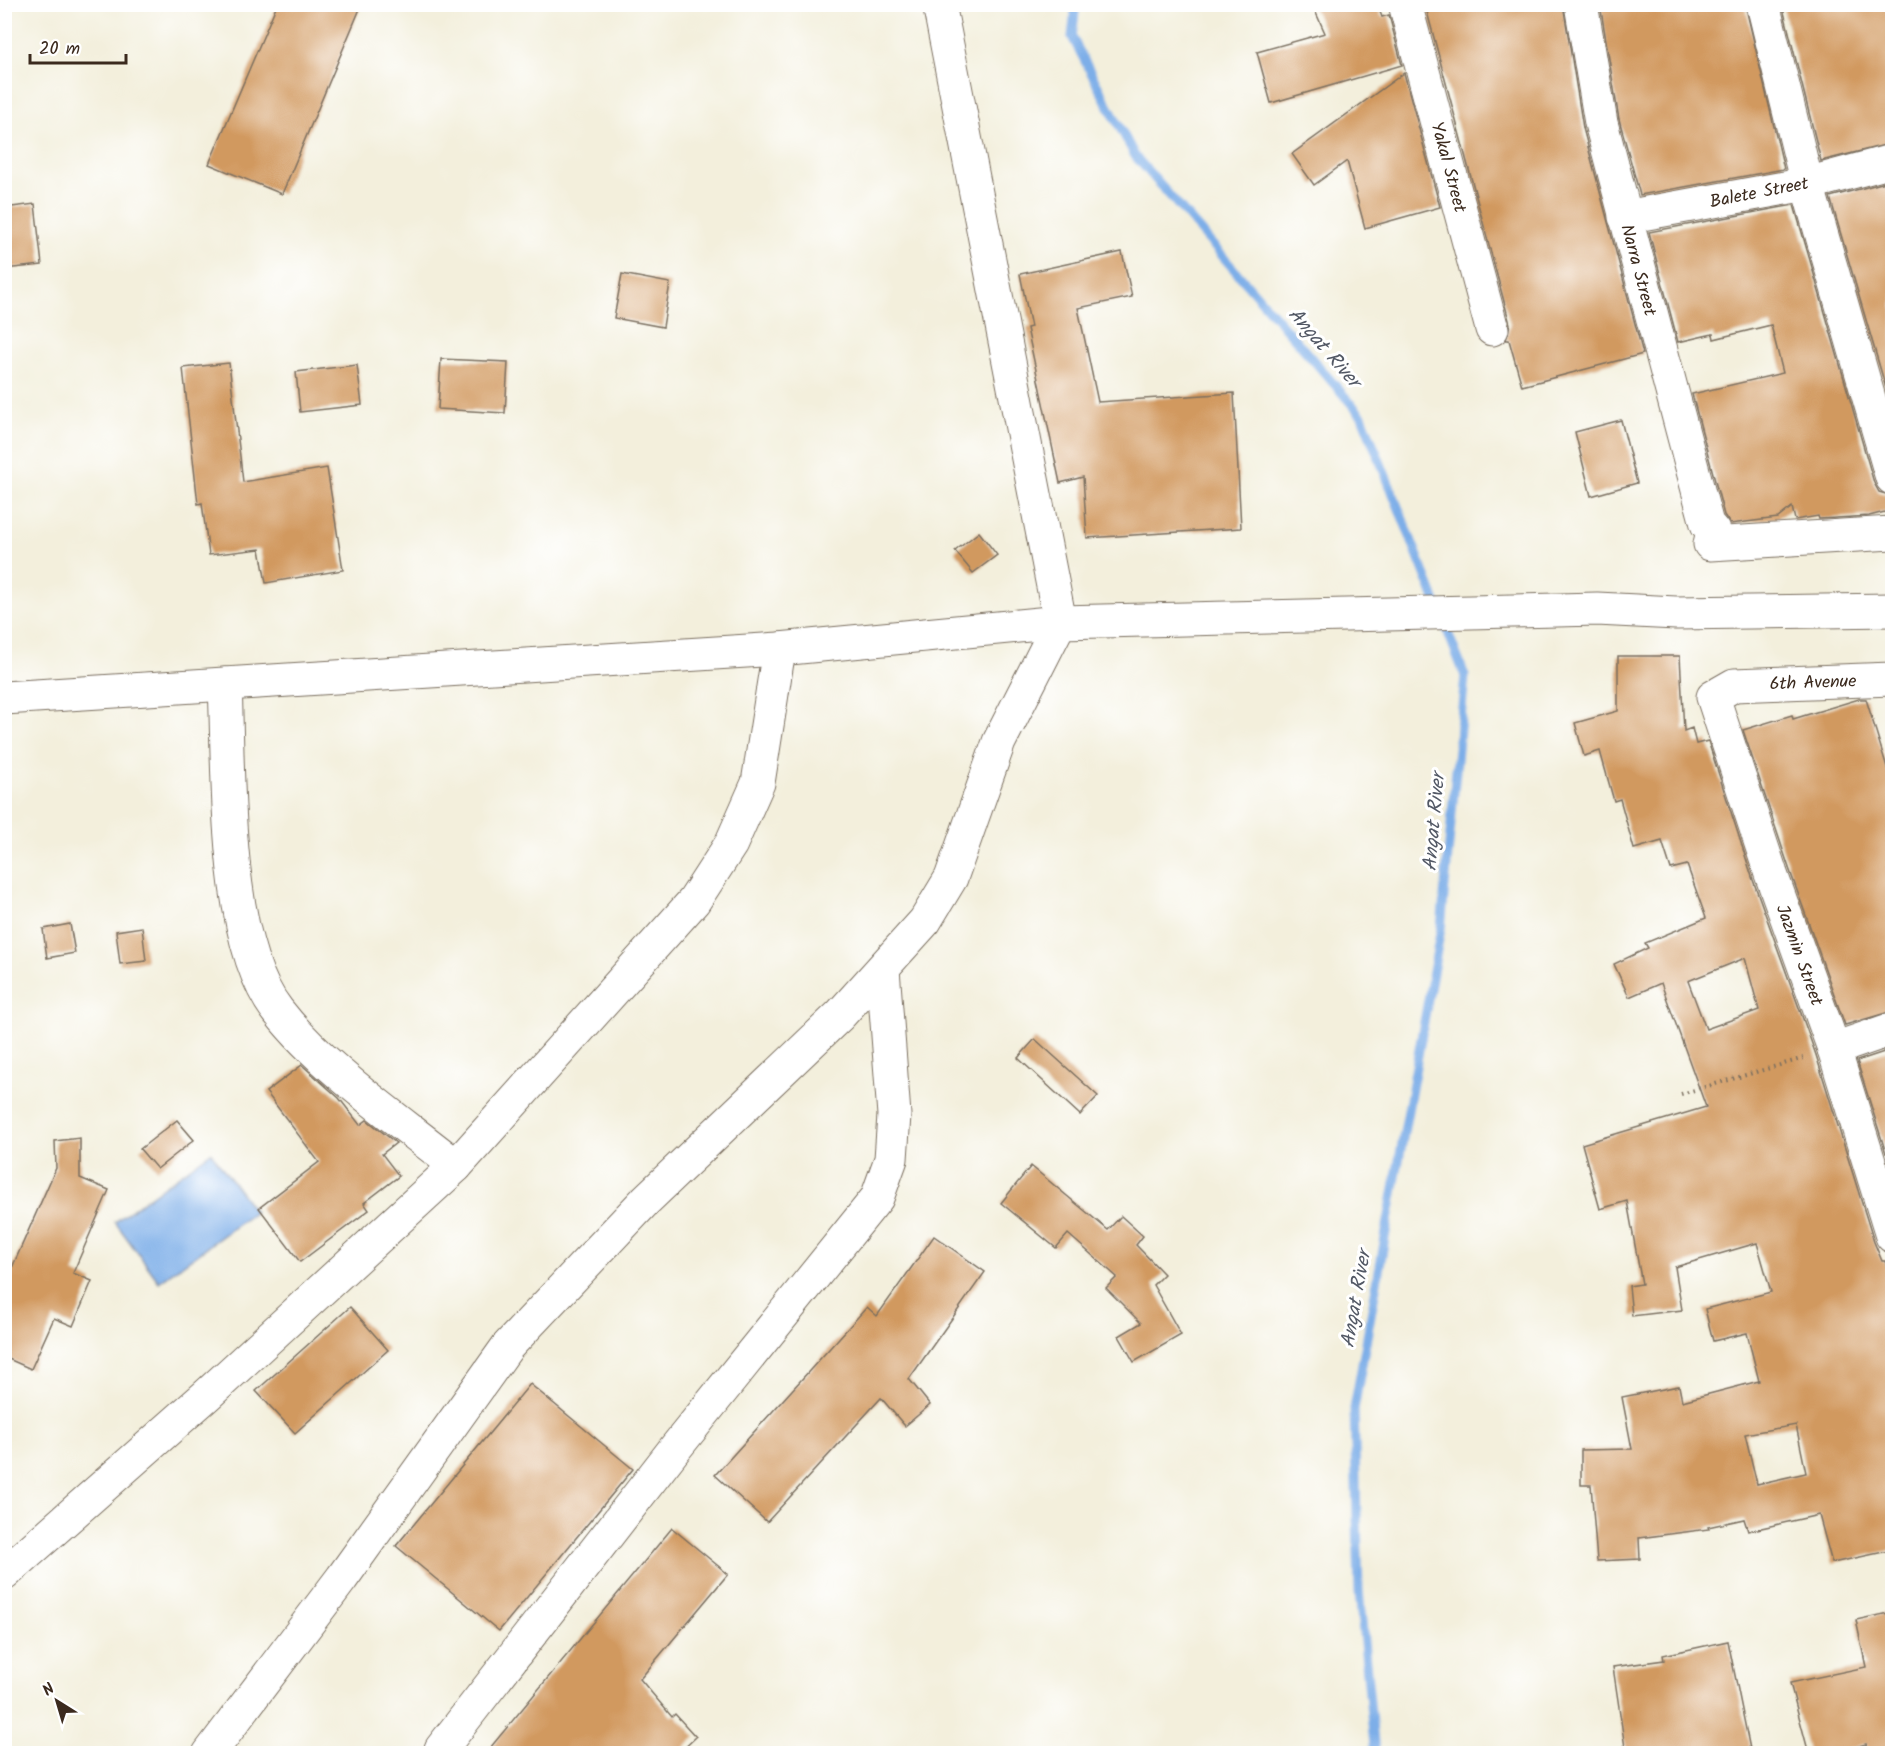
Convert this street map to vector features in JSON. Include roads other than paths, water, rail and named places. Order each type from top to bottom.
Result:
[{"type":"street","points":[[209,1754],[342,1578],[508,1346],[646,1200],[840,1015],[925,921],[951,878],[968,836],[999,742],[1060,622],[939,4]]},
{"type":"street","name":"Yakal Street","points":[[1405,4],[1492,329]]},
{"type":"street","name":"Narra Street","points":[[1581,4],[1601,123],[1707,524],[1713,531],[1710,544],[1893,532]]},
{"type":"street","points":[[1763,4],[1807,184],[1893,478]]},
{"type":"street","name":"Balete Street","points":[[1625,217],[1807,184],[1893,161]]},
{"type":"street","points":[[4,698],[779,649],[1060,622],[1597,609],[1676,613],[1893,610]]},
{"type":"street","points":[[4,1574],[207,1395],[456,1166],[694,901],[731,844],[758,783],[779,649]]},
{"type":"street","name":"6th Avenue","points":[[1734,685],[1893,679]]},
{"type":"street","points":[[225,684],[232,853],[238,907],[253,963],[276,1010],[321,1057],[456,1166]]},
{"type":"street","name":"Jazmin Street","points":[[1734,685],[1713,697],[1714,702],[1771,874],[1834,1049],[1893,1236]]},
{"type":"street","points":[[441,1749],[681,1442],[877,1198],[891,1159],[894,1115],[882,969]]},
{"type":"street","points":[[1834,1049],[1893,1029]]},
{"type":"water","points":[[211,1152],[255,1212],[159,1282],[115,1222]]},
{"type":"waterway","name":"Angat River","points":[[1076,4],[1072,37],[1135,156],[1362,416],[1438,607]]},
{"type":"waterway","name":"Angat River","points":[[1375,1754],[1359,1591],[1354,1409],[1441,928],[1465,676],[1443,620]]}]
